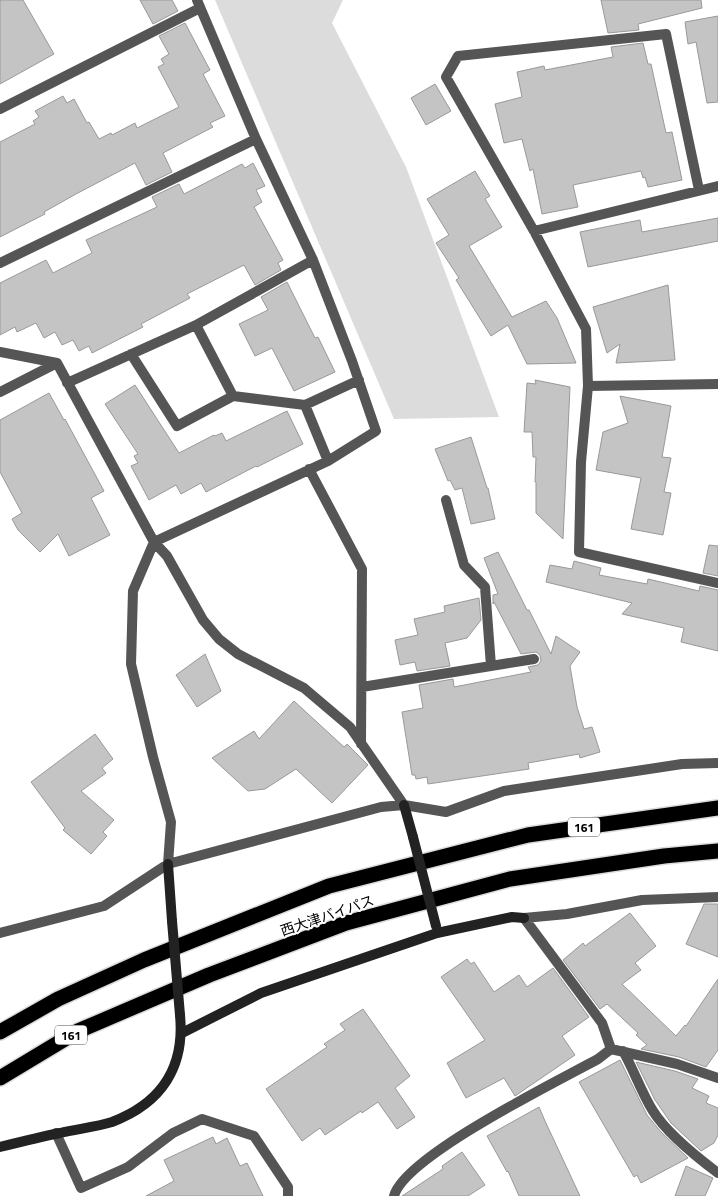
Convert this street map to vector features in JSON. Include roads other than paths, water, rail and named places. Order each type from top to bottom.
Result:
[{"type":"highway","name":"西大津バイパス","points":[[0,1032],[58,999],[136,964],[329,886],[528,835],[718,808]]},
{"type":"highway","name":"西大津バイパス","points":[[0,1078],[78,1031],[210,975],[346,923],[510,880],[664,856],[718,851]]},
{"type":"street","points":[[0,109],[199,4],[256,139],[313,260],[359,380],[376,431],[328,461],[154,542],[133,591],[131,664],[171,822],[168,864],[182,1033],[179,1052],[174,1067],[163,1087],[144,1106],[112,1122],[0,1147]]},
{"type":"street","points":[[699,190],[666,34],[458,56],[446,78],[534,231],[586,329],[588,386],[581,462],[579,552],[718,583]]},
{"type":"street","points":[[0,263],[256,139]]},
{"type":"street","points":[[534,231],[718,186]]},
{"type":"street","points":[[67,383],[196,325],[313,260]]},
{"type":"street","points":[[196,325],[233,396]]},
{"type":"street","points":[[0,352],[57,363]]},
{"type":"street","points":[[131,354],[177,426],[233,396],[305,405],[359,380]]},
{"type":"street","points":[[57,363],[154,542],[167,556],[204,620],[219,640],[238,654],[304,688],[350,726],[404,806],[436,929]]},
{"type":"street","points":[[0,392],[57,363]]},
{"type":"street","points":[[588,386],[718,384]]},
{"type":"street","points":[[305,405],[328,461]]},
{"type":"street","points":[[310,469],[362,569],[362,744]]},
{"type":"street","points":[[446,500],[464,565],[485,587],[491,666]]},
{"type":"street","points":[[362,688],[534,659]]},
{"type":"street","points":[[0,933],[104,906],[168,864],[381,807],[404,806],[446,812],[504,791],[682,764],[718,763]]},
{"type":"street","points":[[182,1033],[262,993],[436,929],[512,917],[524,918],[567,914],[642,900],[718,897]]},
{"type":"street","points":[[524,918],[602,1023],[611,1049]]},
{"type":"street","points":[[394,1196],[405,1177],[443,1148],[484,1121],[598,1059],[611,1049],[677,1064],[718,1078]]},
{"type":"street","points":[[623,1051],[654,1113],[701,1160],[718,1173]]},
{"type":"street","points":[[56,1133],[81,1188],[128,1167],[173,1133],[202,1119],[254,1136],[288,1187],[288,1196]]}]
